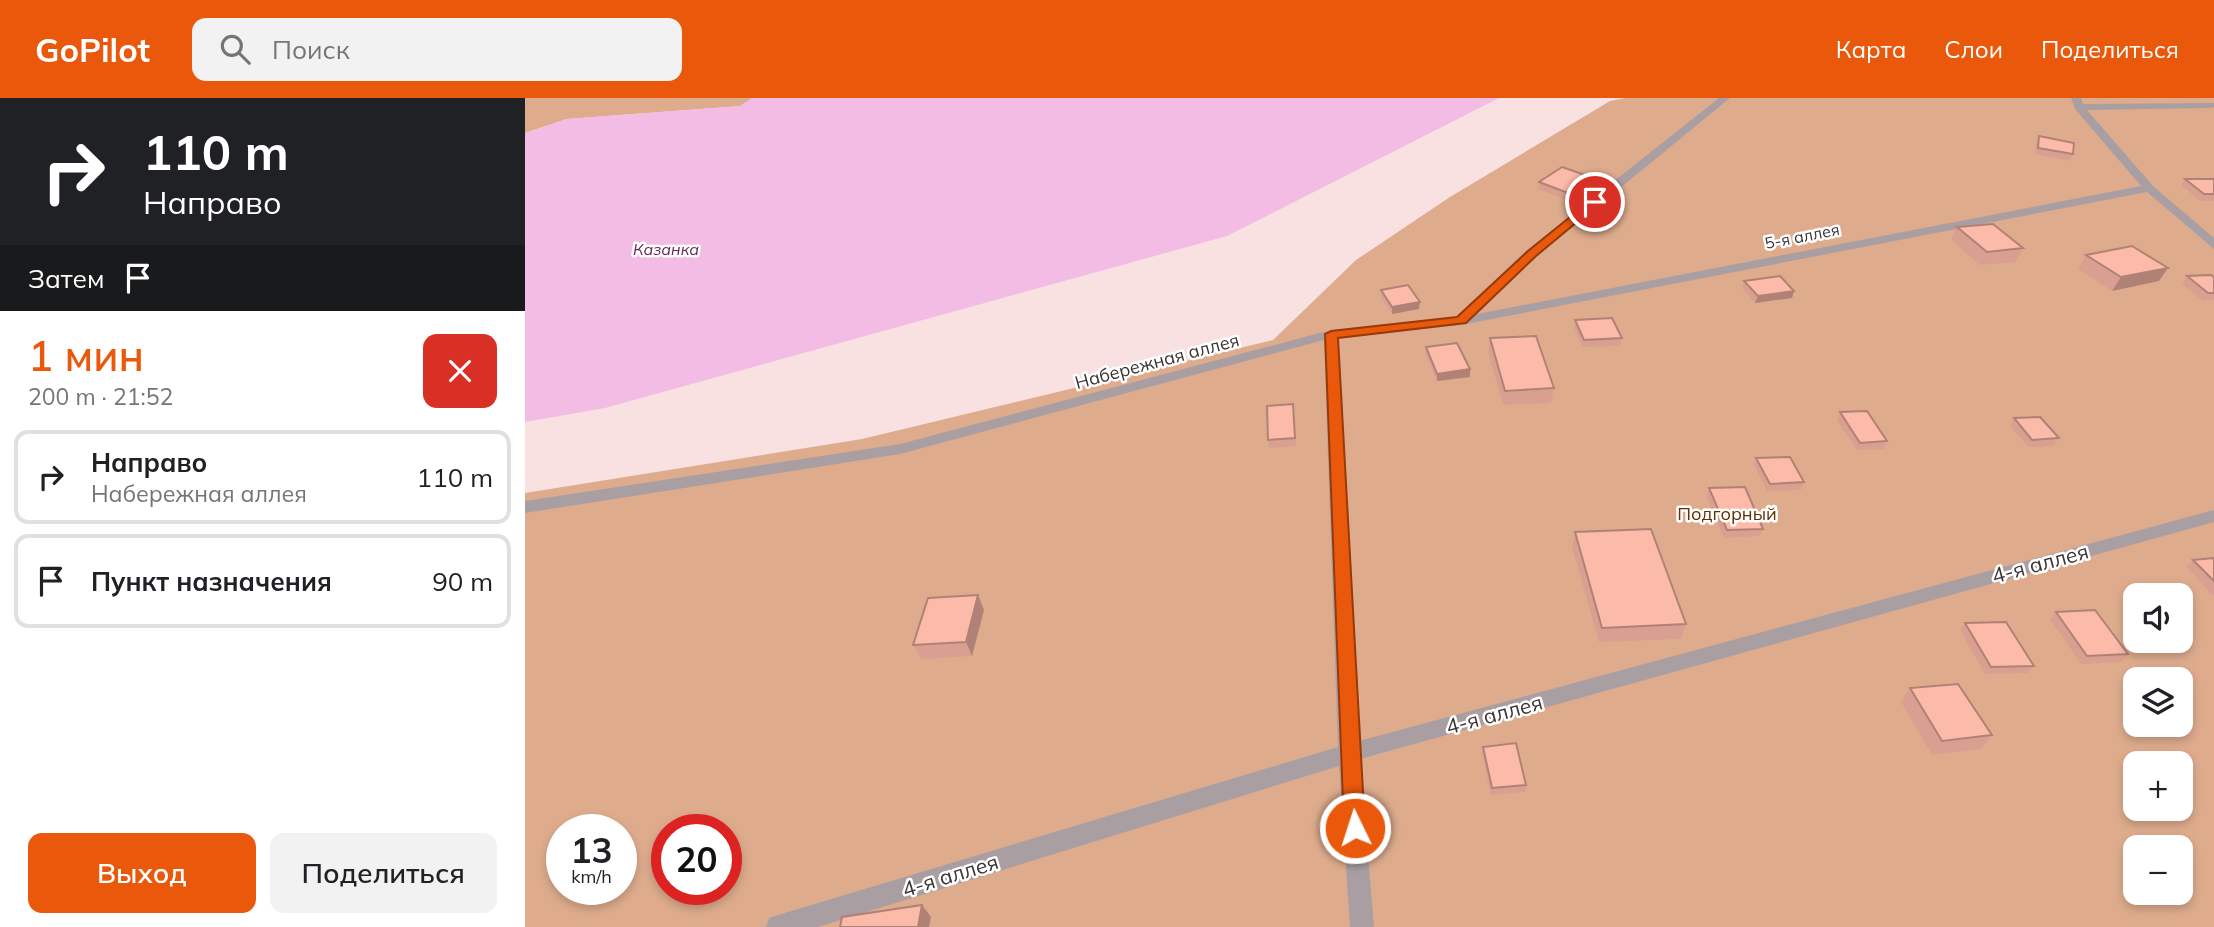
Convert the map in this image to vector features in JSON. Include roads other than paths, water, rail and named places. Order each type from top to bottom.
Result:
[{"type":"lane","points":[[1461,321],[1532,253],[1725,98]]},
{"type":"lane","points":[[2078,103],[2210,104]]},
{"type":"lane","points":[[2078,103],[2149,188],[2214,245]]},
{"type":"lane","name":"5-я аллея","points":[[1461,321],[2149,188]]},
{"type":"lane","name":"Набережная аллея","points":[[525,508],[900,449],[1331,334],[1461,321]]},
{"type":"lane","points":[[1331,334],[1349,753],[1362,927]]},
{"type":"lane","name":"4-я аллея","points":[[778,927],[1349,753],[2214,516]]},
{"type":"water","name":"Казанка","points":[[752,98],[1499,98],[1227,236],[605,408],[525,422],[525,133],[567,119],[740,106]]},
{"type":"park label","name":"Подгорный","points":[[1727,513]]}]
